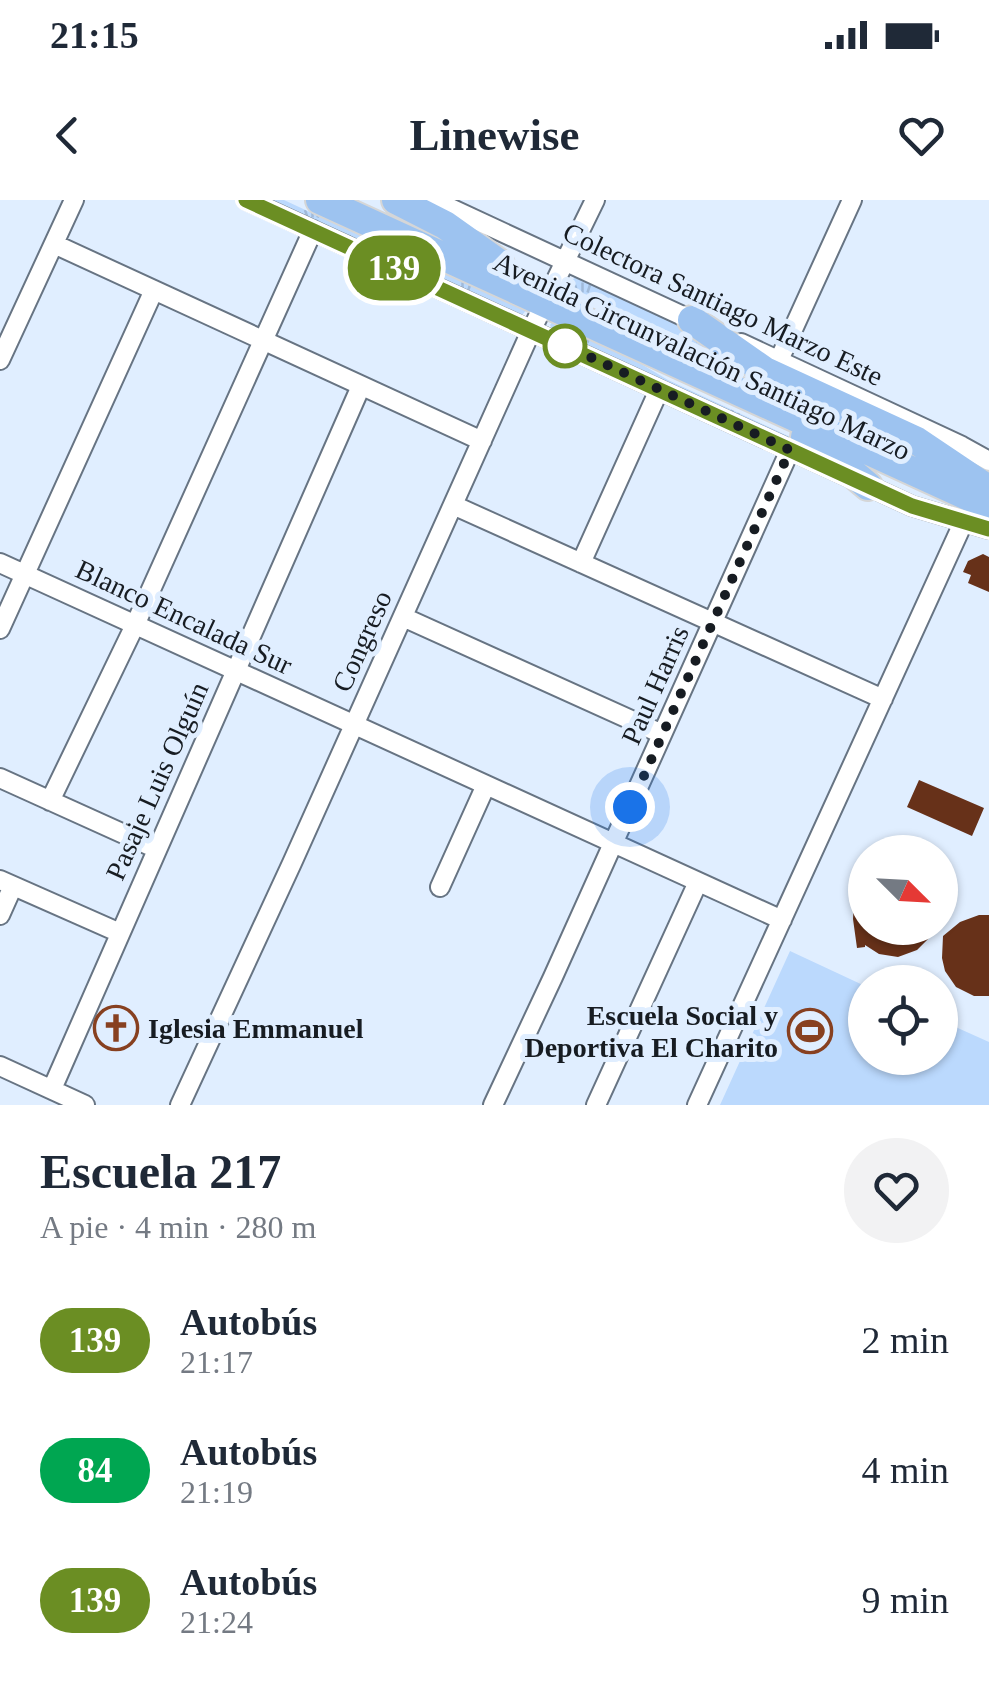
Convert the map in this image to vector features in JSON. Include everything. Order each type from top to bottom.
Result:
[{"type":"highway","points":[[296,200],[364,230],[412,242]]},
{"type":"highway","name":"Avenida Circunvalación Santiago Marzo","points":[[320,200],[987,485]]},
{"type":"highway","name":"Avenida Circunvalación Santiago Marzo","points":[[361,200],[500,264],[611,333],[987,485]]},
{"type":"highway","points":[[396,200],[445,225],[500,264]]},
{"type":"highway","points":[[692,320],[765,372],[917,442],[987,485]]},
{"type":"highway","points":[[611,333],[672,376],[818,444],[868,486]]},
{"type":"street","points":[[0,360],[6,331],[74,200]]},
{"type":"street","points":[[246,200],[868,486],[920,509],[989,529]]},
{"type":"street","name":"Colectora Santiago Marzo Este","points":[[433,200],[962,446],[987,485]]},
{"type":"street","name":"Congreso","points":[[180,1105],[532,330],[595,200]]},
{"type":"street","points":[[779,360],[852,200]]},
{"type":"street","points":[[50,801],[135,624],[313,230]]},
{"type":"street","points":[[54,244],[482,441]]},
{"type":"street","points":[[0,629],[154,290]]},
{"type":"street","name":"Pasaje Luis Olguín","points":[[52,1090],[361,386]]},
{"type":"street","points":[[581,563],[660,390]]},
{"type":"street","name":"Paul Harris","points":[[493,1105],[790,450]]},
{"type":"street","points":[[453,504],[882,699]]},
{"type":"street","points":[[698,1105],[964,521]]},
{"type":"street","name":"Blanco Encalada Sur","points":[[0,563],[782,920]]},
{"type":"street","points":[[403,617],[662,734]]},
{"type":"street","points":[[0,778],[157,849]]},
{"type":"street","points":[[440,888],[486,785]]},
{"type":"street","points":[[596,1105],[698,882]]},
{"type":"street","points":[[0,914],[6,883],[120,933]]},
{"type":"street","points":[[0,1066],[85,1105]]},
{"type":"green space","points":[[270,200],[284,200],[357,234],[421,254],[528,308],[517,314]]},
{"type":"green space","points":[[579,276],[697,330],[739,363],[576,290],[571,282]]},
{"type":"green space","points":[[555,319],[596,337],[668,380],[816,449],[815,452],[554,333],[550,325]]},
{"type":"green space","name":"Escuela Social y Deportiva El Charito","points":[[790,951],[848,978],[848,1075],[958,1075],[958,1028],[989,1042],[989,1105],[720,1105]]},
{"type":"building","points":[[983,554],[989,557],[989,592],[968,583],[971,575],[963,572],[968,561]]},
{"type":"building","points":[[919,780],[984,808],[972,836],[907,807]]},
{"type":"building","points":[[989,915],[989,996],[974,996],[958,988],[958,965],[944,965],[943,945],[958,945],[960,922]]},
{"type":"building","points":[[865,945],[922,945],[898,957],[879,954]]},
{"type":"bus line","name":"139","points":[[246,200],[912,506],[989,529]]},
{"type":"place","name":"Iglesia Emmanuel","points":[[116,1028]]},
{"type":"place","name":"Escuela Social y Deportiva El Charito","points":[[810,1031]]},
{"type":"route","points":[[565,346],[562,344],[790,450],[630,807]]}]
